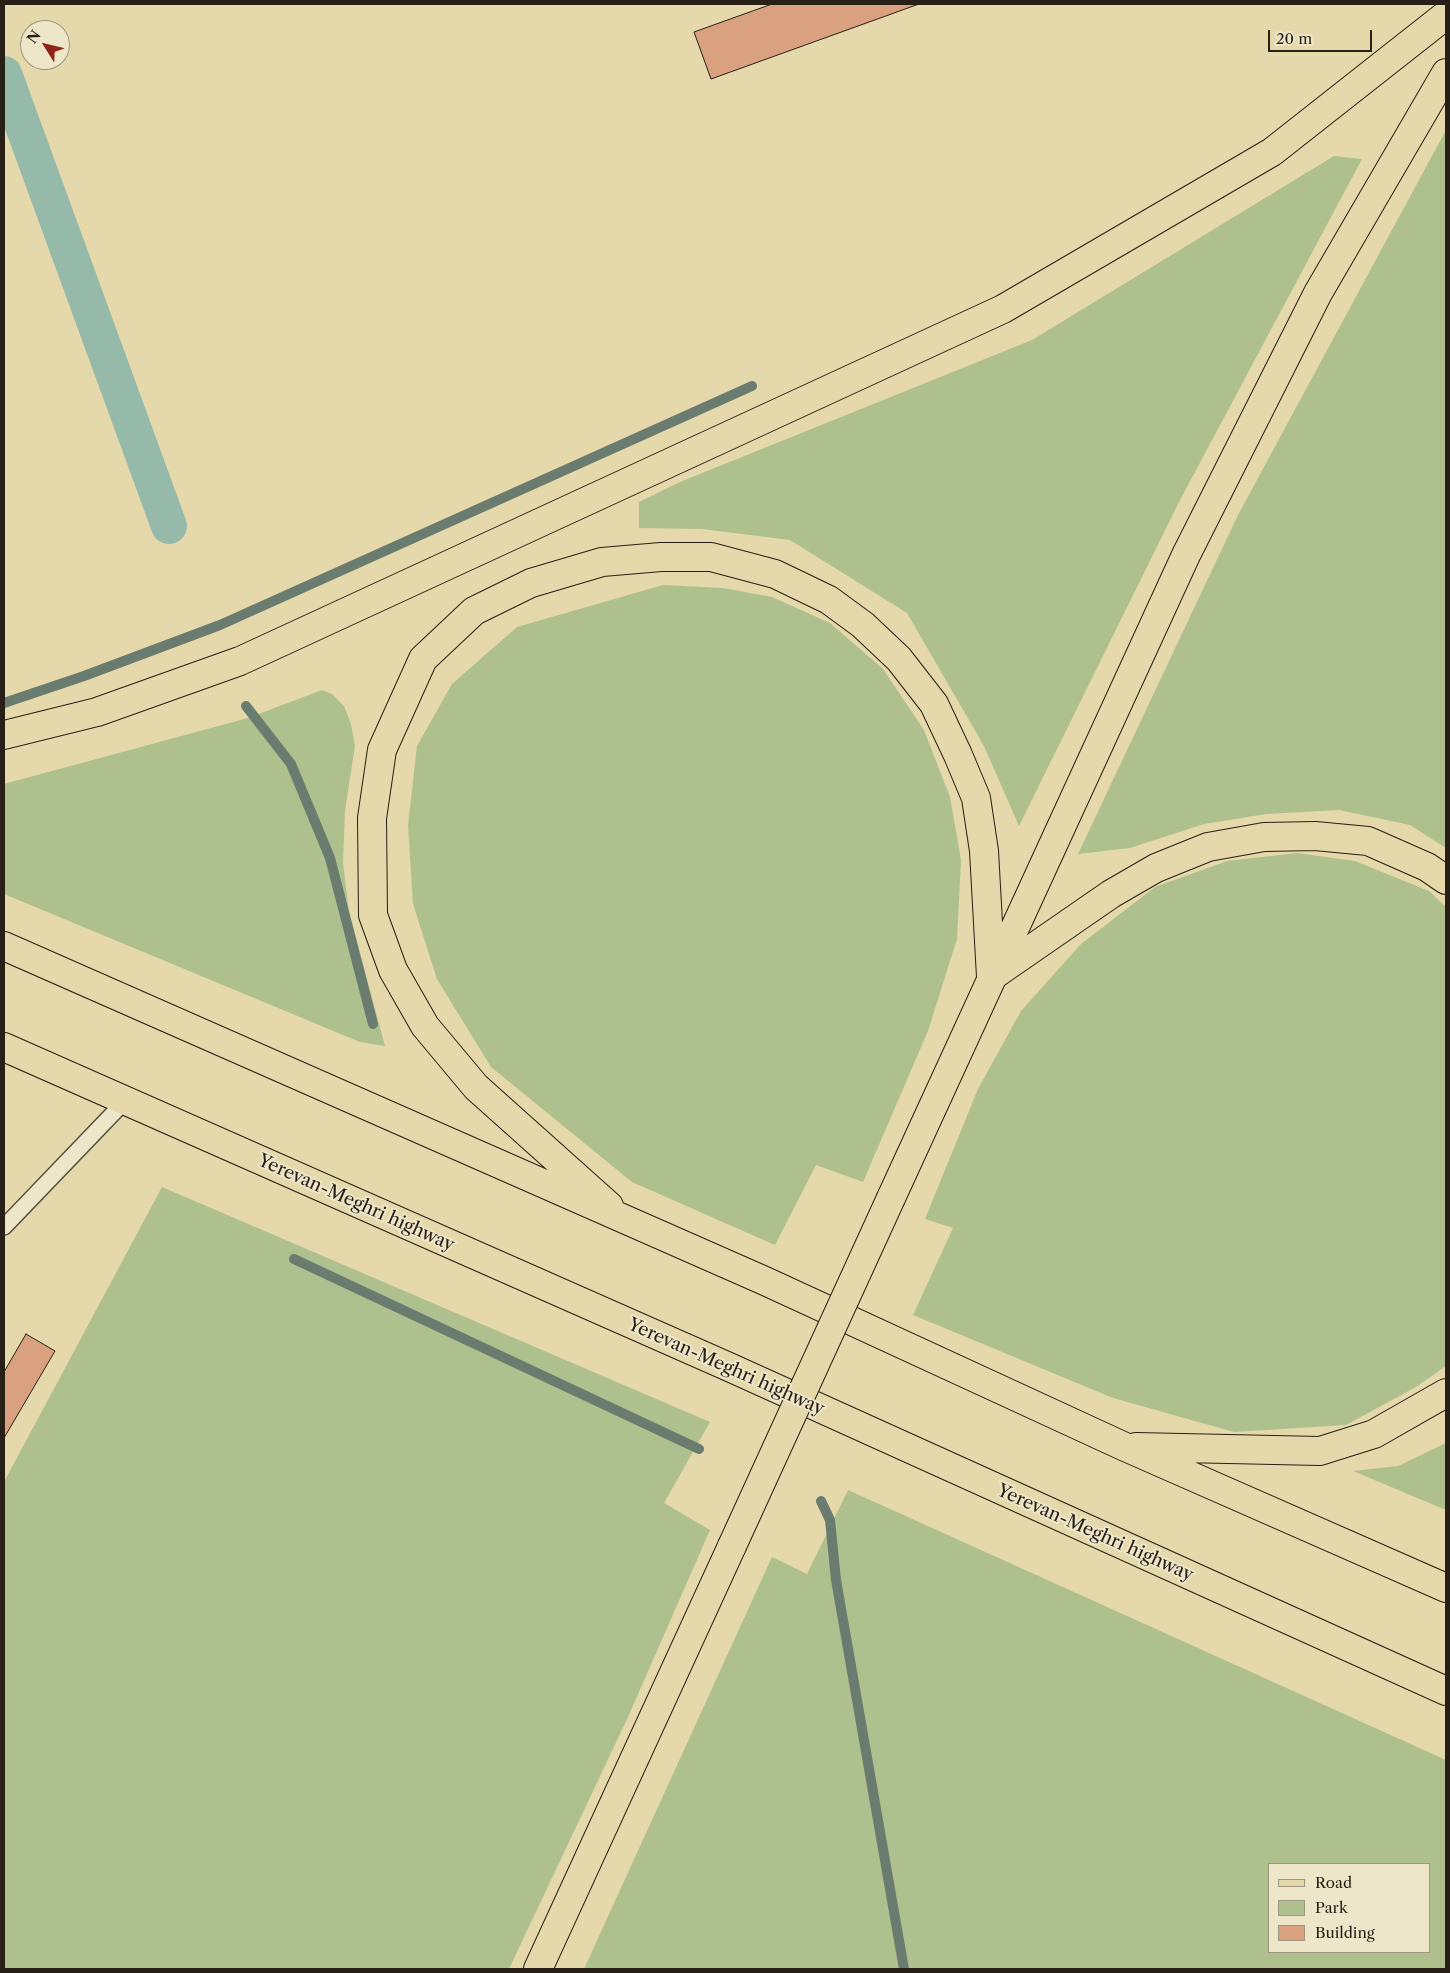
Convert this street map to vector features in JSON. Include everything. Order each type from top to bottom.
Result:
[{"type":"main road","points":[[4,735],[97,712],[240,661],[1003,309],[1272,152],[1446,15]]},
{"type":"main road","points":[[538,1969],[1194,537],[1318,293],[1446,74]]},
{"type":"main road","points":[[626,1221],[476,1087],[432,1034],[393,970],[373,915],[372,818],[382,750],[423,659],[474,611],[531,583],[602,562],[661,558],[711,557],[775,574],[829,600],[863,625],[899,659],[934,704],[958,755],[976,798],[984,851],[991,977]]},
{"type":"main road","points":[[991,977],[1111,894],[1156,868],[1208,847],[1264,837],[1315,836],[1368,841],[1427,867],[1446,880]]},
{"type":"main road","points":[[4,946],[765,1281],[1124,1446],[1446,1588]]},
{"type":"main road","name":"Yerevan-Meghri highway","points":[[4,1047],[720,1363],[1446,1691]]},
{"type":"main road","points":[[1124,1446],[1320,1451],[1374,1434],[1446,1393]]},
{"type":"lane","points":[[4,1227],[126,1101]]},
{"type":"green space","points":[[1446,130],[1446,848],[1410,825],[1339,810],[1266,814],[1204,824],[1130,848],[1078,854],[1238,515]]},
{"type":"green space","points":[[1334,156],[1362,159],[1179,502],[1019,826],[984,746],[907,613],[790,540],[702,529],[639,528],[639,502],[680,482],[1032,340]]},
{"type":"green space","points":[[663,585],[723,588],[772,597],[830,623],[883,669],[924,730],[950,797],[961,860],[957,939],[928,1031],[863,1182],[816,1165],[775,1245],[632,1182],[491,1067],[437,979],[413,904],[408,825],[417,746],[452,684],[517,627]]},
{"type":"green space","points":[[322,690],[332,694],[344,706],[351,724],[355,746],[345,810],[343,863],[349,912],[385,1046],[360,1042],[4,894],[4,784],[248,718]]},
{"type":"green space","points":[[1297,853],[1355,861],[1429,891],[1446,907],[1446,1366],[1416,1387],[1346,1425],[1234,1432],[1113,1398],[913,1315],[953,1228],[925,1219],[978,1089],[1021,1011],[1081,944],[1155,887],[1227,861]]},
{"type":"green space","points":[[162,1187],[710,1422],[664,1503],[710,1530],[628,1717],[509,1969],[4,1969],[4,1482]]},
{"type":"green space","points":[[1446,1443],[1446,1510],[1353,1471],[1398,1466]]},
{"type":"green space","points":[[848,1490],[1446,1760],[1446,1969],[584,1969],[772,1557],[807,1574]]},
{"type":"building","points":[[772,4],[919,4],[711,79],[694,32]]},
{"type":"building","points":[[26,1334],[55,1351],[4,1438],[4,1372]]},
{"type":"waterway","points":[[4,74],[169,526]]},
{"type":"waterway","points":[[4,703],[84,676],[220,625],[752,386]]},
{"type":"waterway","points":[[246,706],[291,764],[330,858],[373,1024]]},
{"type":"waterway","points":[[294,1259],[699,1449]]},
{"type":"waterway","points":[[821,1501],[830,1520],[836,1580],[904,1969]]}]
